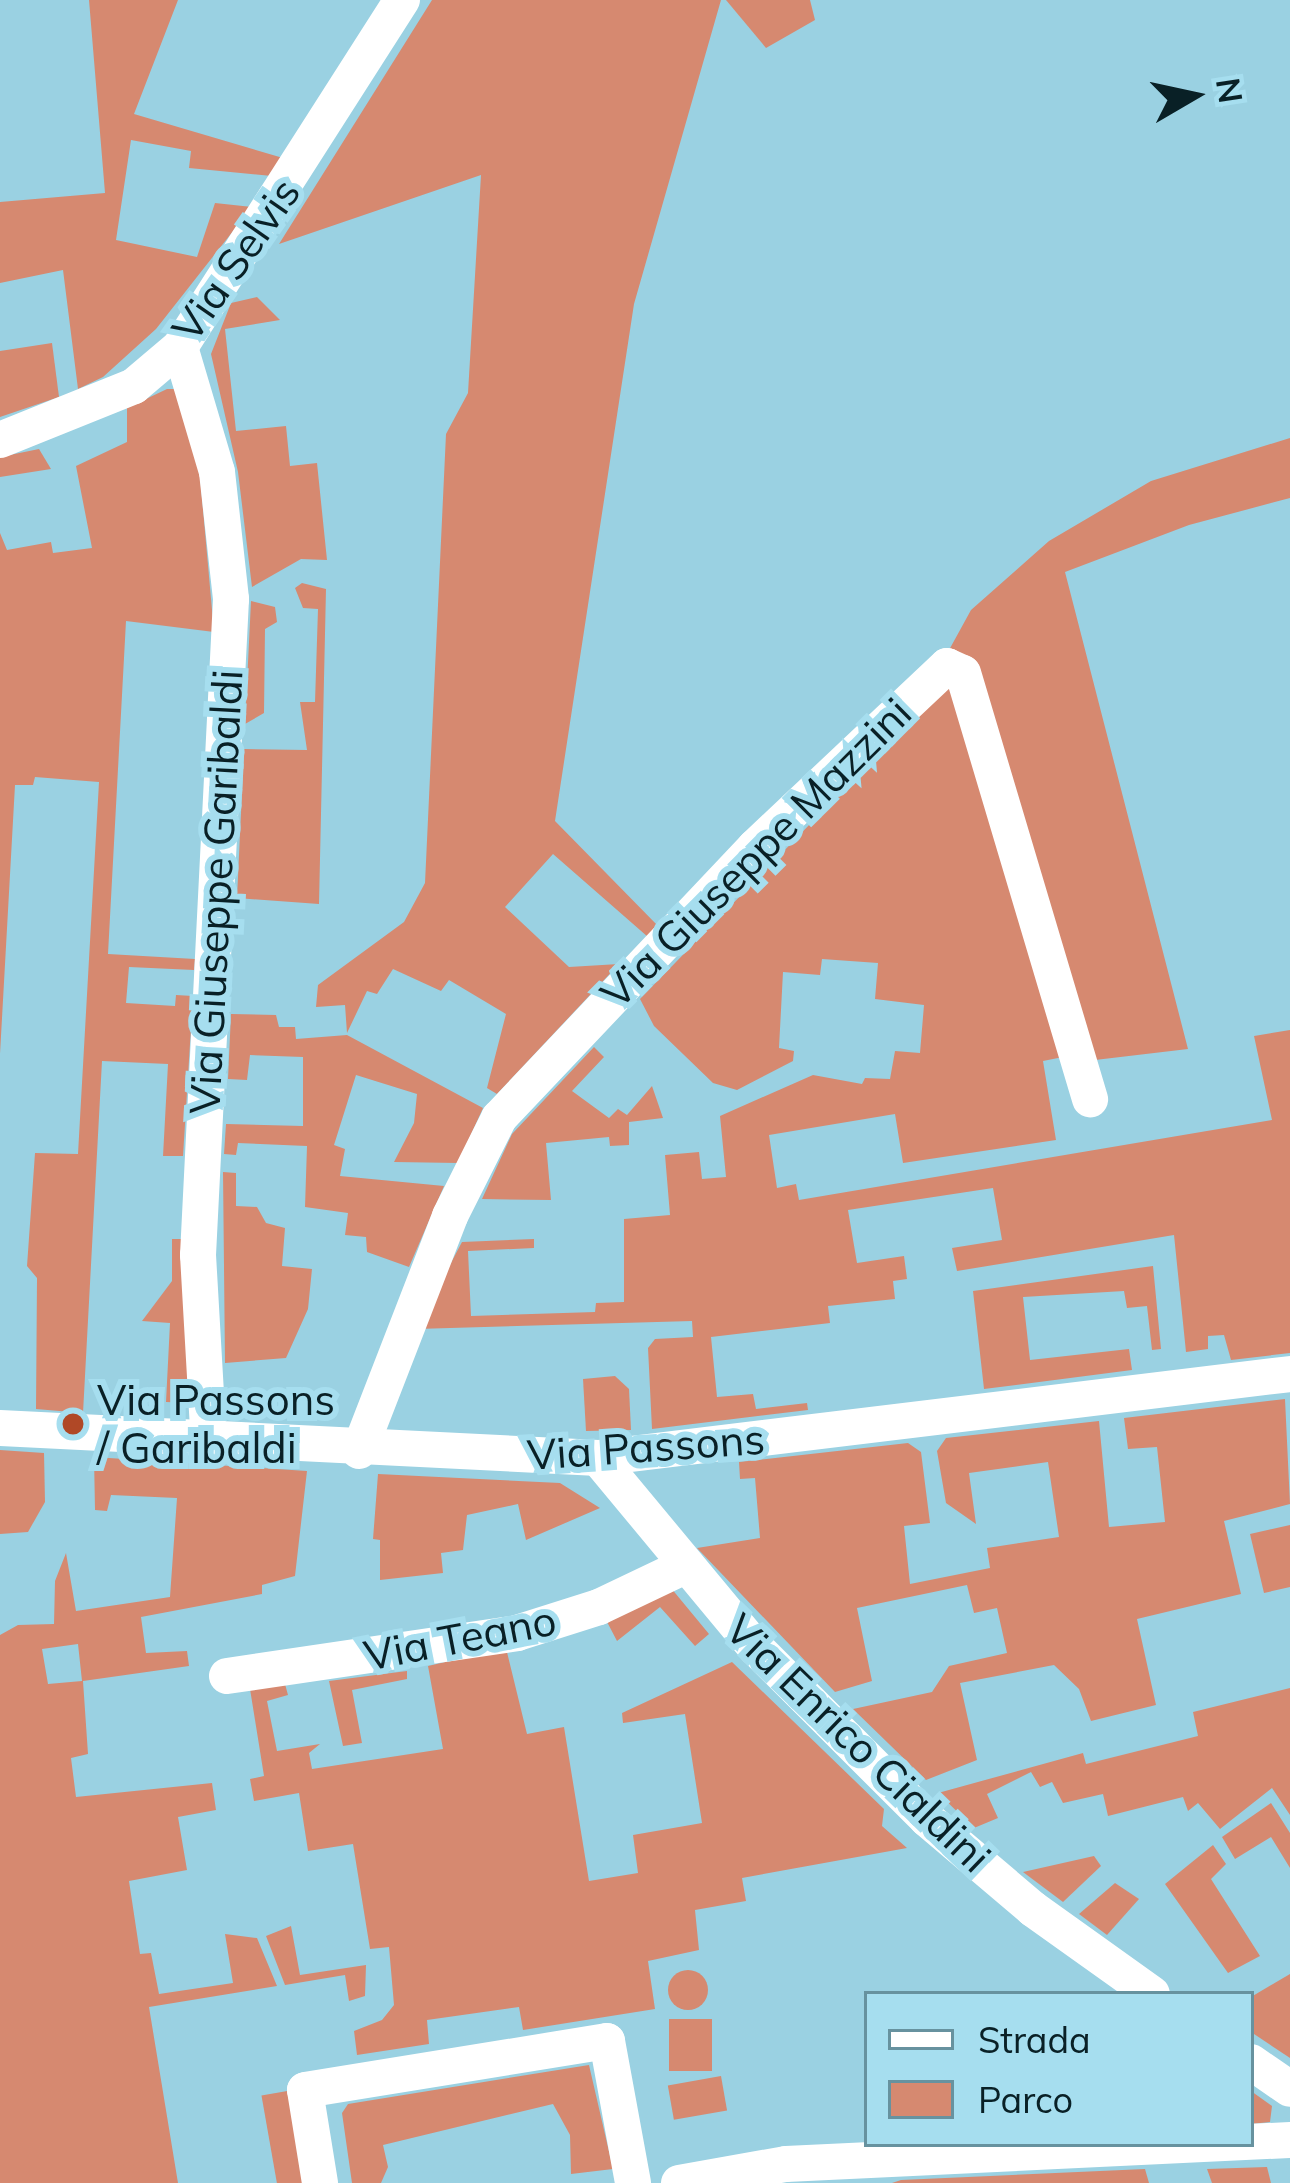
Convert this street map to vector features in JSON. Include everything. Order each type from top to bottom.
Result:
[{"type":"street","name":"Via Selvis","points":[[0,440],[134,386],[180,347],[402,0]]},
{"type":"street","name":"Via Giuseppe Garibaldi","points":[[180,347],[217,472],[231,598],[198,1255],[209,1444]]},
{"type":"street","name":"Via Giuseppe Mazzini","points":[[359,1451],[450,1216],[499,1118],[755,847],[947,666],[963,673],[1090,1100]]},
{"type":"street","name":"Via Passons","points":[[0,1429],[209,1444],[598,1458],[1290,1374]]},
{"type":"street","name":"Via Enrico Cialdini","points":[[598,1458],[683,1568],[927,1820],[1148,1991]]},
{"type":"street","name":"Via Teano","points":[[227,1676],[517,1633],[599,1607],[683,1568]]},
{"type":"street","points":[[320,2183],[305,2090],[608,2041],[633,2183]]},
{"type":"street","points":[[1254,2064],[1290,2089]]},
{"type":"street","points":[[1254,2142],[1290,2140]]},
{"type":"street","points":[[679,2183],[786,2164],[1143,2147]]},
{"type":"green space","points":[[89,0],[178,0],[134,114],[283,158],[272,176],[189,168],[191,151],[131,140],[116,240],[197,257],[215,203],[252,207],[156,329],[103,377],[78,389],[63,270],[0,283],[0,202],[105,193]]},
{"type":"green space","points":[[432,0],[721,0],[634,304],[555,821],[659,927],[648,937],[553,854],[505,907],[569,967],[619,964],[497,1094],[487,1088],[506,1014],[449,980],[441,991],[393,969],[377,994],[367,991],[347,1033],[345,1005],[316,1007],[318,985],[404,922],[425,883],[446,434],[468,393],[481,175],[279,244]]},
{"type":"green space","points":[[726,0],[810,0],[815,20],[766,48]]},
{"type":"green space","points":[[257,297],[280,320],[225,329],[236,431],[286,426],[290,466],[317,463],[327,560],[301,559],[252,587],[238,472],[211,354],[231,303]]},
{"type":"green space","points":[[52,343],[59,397],[0,417],[0,351]]},
{"type":"green space","points":[[167,389],[178,389],[200,476],[214,632],[126,621],[108,954],[195,959],[194,970],[129,967],[126,1003],[175,1006],[176,995],[193,996],[183,1156],[163,1156],[168,1064],[102,1061],[83,1413],[36,1409],[37,1278],[27,1266],[35,1153],[78,1154],[99,782],[35,777],[33,785],[15,785],[0,1054],[0,533],[7,550],[51,542],[53,553],[92,548],[76,466],[127,442],[127,408]]},
{"type":"green space","points":[[1290,438],[1290,498],[1189,525],[1065,572],[1188,1049],[1095,1060],[943,661],[971,610],[1049,541],[1151,481]]},
{"type":"green space","points":[[39,449],[51,469],[0,477],[0,457]]},
{"type":"green space","points":[[302,583],[326,589],[319,904],[237,898],[244,749],[307,750],[300,702],[315,702],[318,609],[303,608],[295,588]]},
{"type":"green space","points":[[251,601],[275,607],[277,622],[265,629],[264,713],[245,724]]},
{"type":"green space","points":[[948,682],[1063,1057],[1043,1061],[1056,1140],[903,1163],[895,1114],[769,1135],[777,1188],[796,1184],[799,1200],[1272,1120],[1254,1036],[1290,1030],[1290,1353],[1231,1360],[1224,1335],[1208,1336],[1208,1349],[1186,1352],[1174,1235],[957,1271],[952,1248],[1002,1240],[993,1188],[848,1210],[857,1263],[904,1256],[907,1279],[893,1281],[895,1299],[828,1306],[830,1323],[711,1337],[717,1397],[753,1394],[756,1409],[807,1403],[808,1410],[652,1429],[648,1348],[655,1339],[693,1337],[692,1321],[416,1329],[462,1242],[534,1239],[534,1248],[468,1251],[471,1316],[595,1312],[596,1303],[624,1302],[624,1219],[670,1215],[665,1155],[699,1152],[702,1179],[726,1177],[720,1116],[813,1075],[862,1084],[865,1078],[890,1079],[895,1051],[920,1053],[924,1005],[875,999],[878,963],[822,959],[820,975],[783,972],[779,1048],[794,1051],[793,1061],[737,1090],[713,1083],[654,1026],[640,999]]},
{"type":"green space","points":[[231,1014],[276,1015],[279,1027],[295,1027],[296,1039],[347,1035],[483,1108],[458,1163],[394,1162],[414,1123],[417,1094],[356,1075],[334,1145],[345,1149],[340,1176],[444,1186],[409,1267],[367,1252],[366,1237],[345,1235],[348,1213],[305,1207],[307,1146],[238,1143],[236,1155],[224,1154],[226,1124],[303,1126],[303,1057],[250,1055],[247,1080],[228,1079]]},
{"type":"green space","points":[[594,1047],[604,1057],[572,1091],[609,1118],[618,1109],[627,1115],[652,1086],[663,1118],[629,1122],[629,1145],[610,1146],[609,1137],[546,1143],[551,1200],[482,1199],[512,1134]]},
{"type":"green space","points":[[223,1172],[236,1173],[236,1206],[257,1207],[266,1223],[285,1228],[282,1266],[312,1269],[308,1309],[286,1358],[225,1363]]},
{"type":"green space","points":[[172,1239],[184,1239],[191,1403],[166,1402],[170,1323],[142,1321],[172,1281]]},
{"type":"green space","points":[[1153,1266],[1161,1349],[1152,1350],[1147,1306],[1127,1308],[1124,1291],[1023,1297],[1030,1360],[1129,1349],[1132,1370],[984,1389],[973,1291]]},
{"type":"green space","points":[[615,1376],[629,1389],[631,1430],[586,1431],[583,1379]]},
{"type":"green space","points":[[1285,1399],[1290,1504],[1224,1521],[1241,1594],[1137,1619],[1156,1705],[1091,1721],[1079,1689],[1054,1665],[960,1683],[977,1760],[926,1780],[853,1709],[932,1692],[949,1666],[1007,1653],[997,1608],[974,1613],[967,1585],[857,1608],[872,1681],[835,1692],[697,1548],[760,1538],[755,1478],[740,1479],[739,1462],[908,1443],[921,1452],[930,1523],[904,1526],[910,1584],[990,1568],[987,1548],[1059,1537],[1048,1462],[969,1473],[976,1524],[946,1503],[937,1451],[946,1438],[1099,1421],[1109,1527],[1165,1522],[1157,1447],[1128,1449],[1124,1418]]},
{"type":"green space","points":[[0,1450],[44,1453],[45,1502],[28,1532],[0,1534]]},
{"type":"green space","points":[[94,1457],[307,1471],[295,1576],[262,1585],[262,1594],[141,1617],[146,1653],[187,1651],[189,1666],[83,1681],[88,1754],[71,1758],[76,1797],[212,1783],[216,1810],[178,1817],[187,1870],[129,1881],[140,1954],[151,1953],[159,1994],[233,1983],[225,1934],[257,1938],[277,1986],[149,2007],[178,2183],[0,2183],[0,1635],[18,1625],[54,1624],[55,1581],[66,1553],[76,1611],[170,1597],[177,1498],[111,1495],[107,1511],[95,1510]],"holes":[[[78,1644],[82,1681],[48,1684],[42,1649]]]},
{"type":"green space","points":[[378,1474],[560,1483],[600,1508],[526,1540],[518,1504],[467,1515],[463,1550],[441,1553],[443,1573],[380,1580],[380,1540],[373,1539]]},
{"type":"green space","points":[[1290,1525],[1290,1587],[1264,1593],[1250,1534]]},
{"type":"green space","points":[[671,1588],[709,1634],[695,1646],[660,1607],[617,1641],[605,1618]]},
{"type":"green space","points":[[506,1648],[527,1734],[564,1727],[589,1881],[638,1873],[633,1835],[702,1823],[685,1714],[623,1723],[622,1713],[732,1662],[884,1809],[882,1826],[907,1848],[742,1878],[746,1901],[695,1910],[699,1950],[648,1961],[655,2009],[523,2030],[519,2007],[427,2020],[429,2044],[357,2055],[354,2031],[382,2020],[394,2005],[389,1947],[370,1949],[353,1844],[308,1851],[299,1793],[254,1801],[250,1779],[264,1776],[250,1689],[285,1684],[288,1695],[267,1701],[277,1751],[320,1744],[309,1753],[312,1769],[443,1749],[428,1666]]},
{"type":"green space","points":[[407,1671],[407,1679],[352,1690],[362,1743],[343,1746],[329,1681]]},
{"type":"green space","points":[[1290,1688],[1290,1815],[1272,1788],[1220,1829],[1198,1803],[1188,1811],[1183,1797],[1108,1816],[1103,1794],[1063,1803],[1052,1782],[1040,1787],[1031,1772],[987,1794],[998,1818],[974,1828],[938,1793],[1083,1753],[1086,1764],[1198,1736],[1193,1712]]},
{"type":"green space","points":[[1271,1803],[1290,1833],[1290,1868],[1271,1837],[1235,1859],[1222,1837]]},
{"type":"green space","points":[[1213,1845],[1226,1864],[1211,1879],[1260,1956],[1228,1973],[1165,1884]]},
{"type":"green space","points":[[1094,1856],[1101,1866],[1063,1902],[1023,1872]]},
{"type":"green space","points":[[1115,1883],[1139,1899],[1107,1935],[1079,1914]]},
{"type":"green space","points":[[291,1926],[300,1975],[366,1965],[365,1996],[349,2001],[345,1975],[285,1985],[266,1936]]},
{"type":"green space","points":[[688,1970],[702,1976],[708,1990],[702,2004],[688,2010],[674,2004],[668,1990],[674,1976]]},
{"type":"green space","points":[[1290,1974],[1290,2058],[1254,2034],[1254,1995]]},
{"type":"green space","points":[[669,2019],[712,2019],[712,2071],[669,2071]]},
{"type":"green space","points":[[589,2065],[613,2169],[571,2174],[570,2135],[553,2104],[383,2145],[388,2167],[381,2183],[352,2183],[342,2113],[348,2104]]},
{"type":"green space","points":[[721,2076],[727,2110],[674,2120],[668,2085]]},
{"type":"green space","points":[[293,2090],[309,2183],[277,2183],[261,2096]]},
{"type":"green space","points":[[1254,2093],[1272,2106],[1270,2122],[1254,2124]]},
{"type":"green space","points":[[1267,2167],[1271,2183],[1212,2183],[1207,2169]]},
{"type":"green space","points":[[1145,2169],[1149,2183],[892,2183],[901,2180]]},
{"type":"place","name":"Via Passons / Garibaldi","points":[[73,1424]]}]
